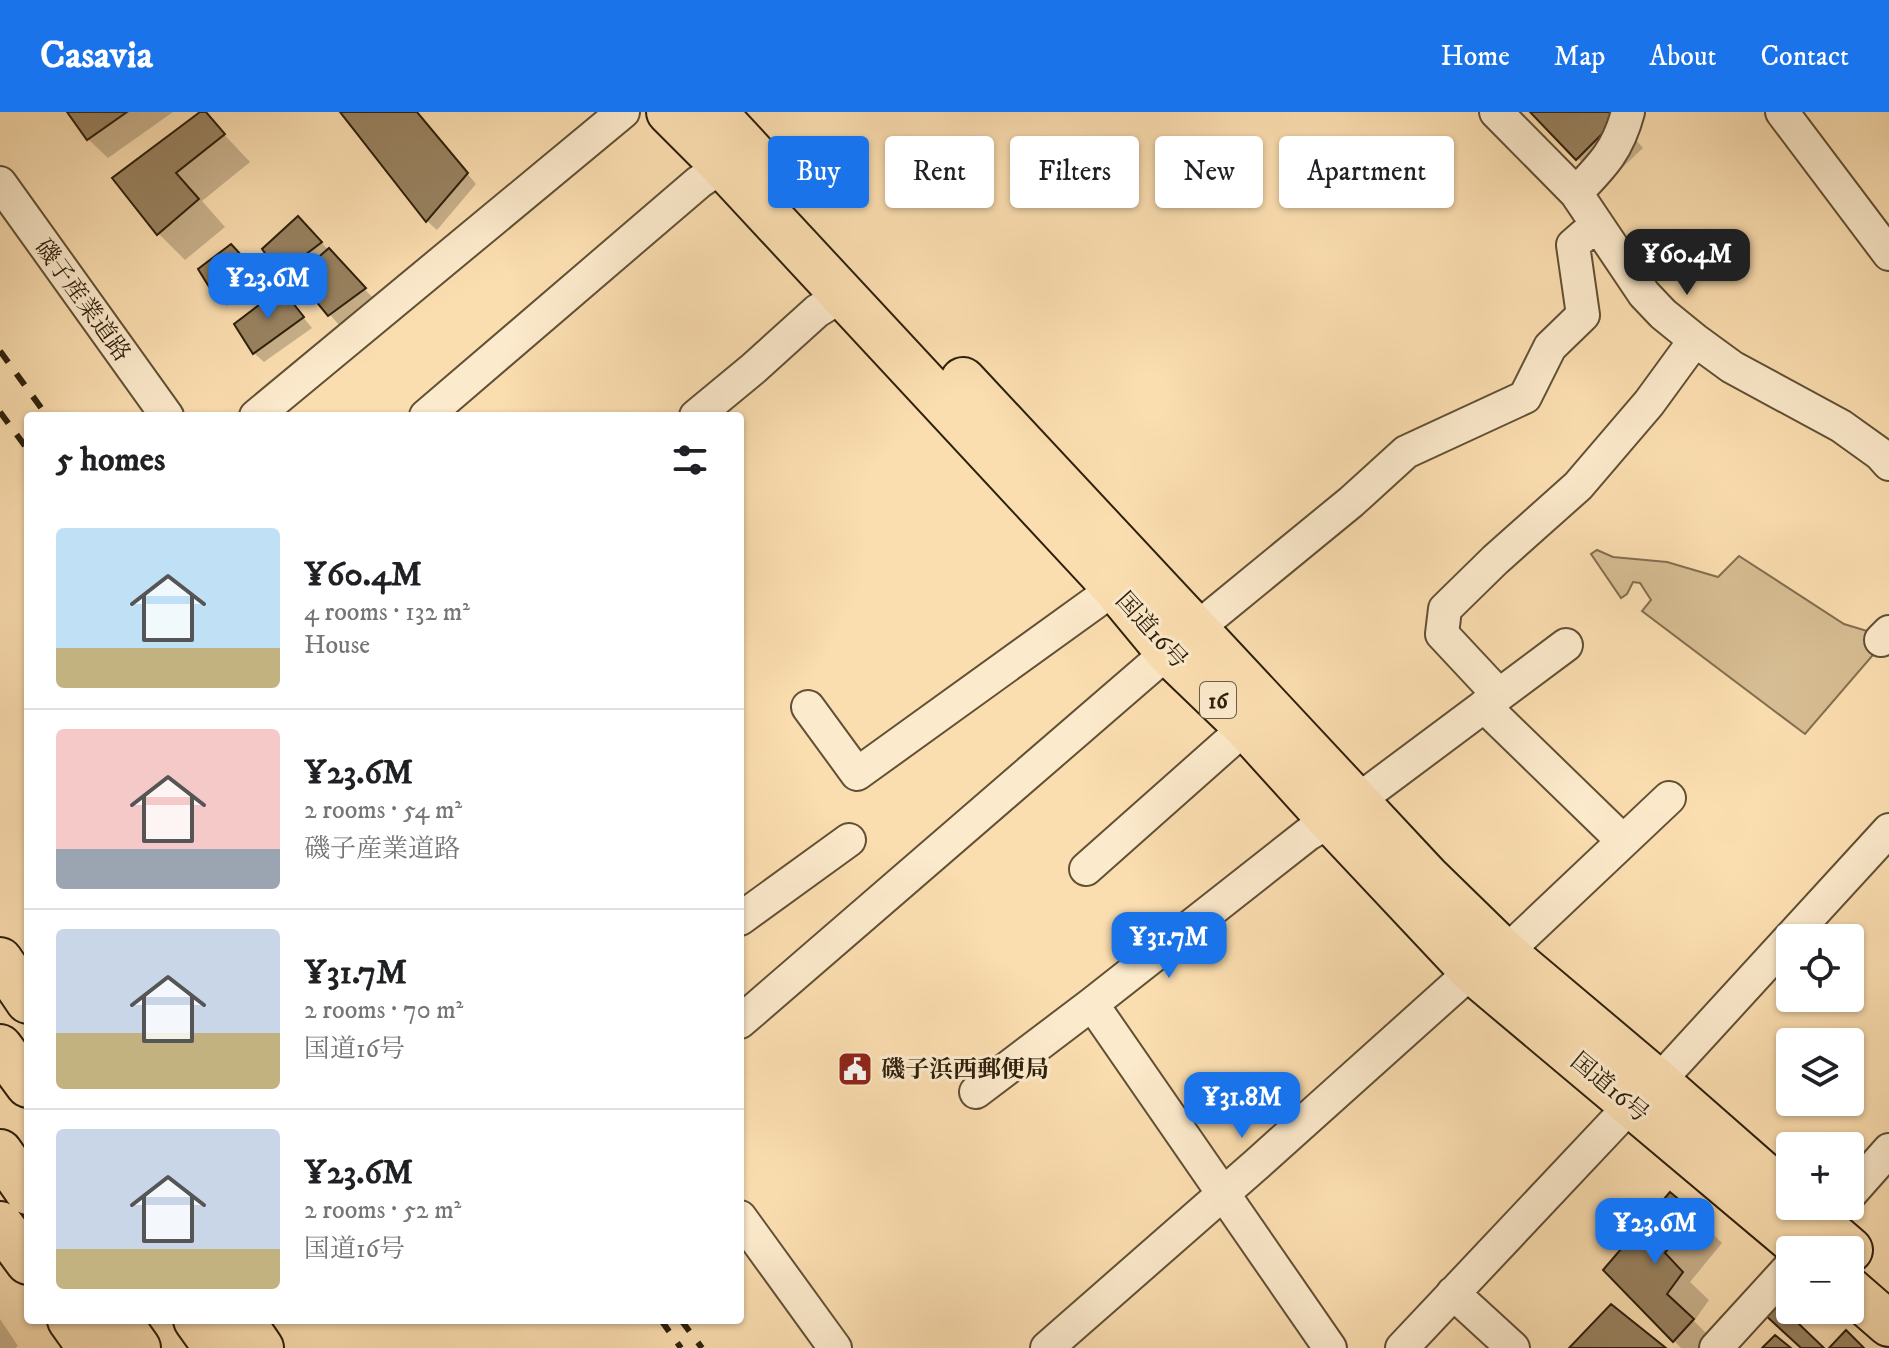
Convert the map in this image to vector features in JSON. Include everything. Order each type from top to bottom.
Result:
[{"type":"highway","name":"国道16号","points":[[669,112],[723,166],[1115,588],[1182,641],[1246,727],[1344,811]]},
{"type":"highway","name":"国道16号","points":[[714,112],[1182,641],[1489,962],[1644,1093],[1826,1223],[1889,1284]]},
{"type":"highway","points":[[0,960],[24,995]]},
{"type":"highway","points":[[0,1047],[24,1080]]},
{"type":"highway","points":[[0,1152],[24,1186]]},
{"type":"highway","points":[[0,1224],[24,1257]]},
{"type":"highway","points":[[1864,1302],[1889,1324]]},
{"type":"highway","points":[[73,1324],[90,1348]]},
{"type":"highway","points":[[121,1324],[138,1348]]},
{"type":"highway","points":[[199,1324],[216,1348]]},
{"type":"highway","points":[[245,1324],[261,1348]]},
{"type":"street","points":[[261,412],[623,112]]},
{"type":"street","points":[[1496,112],[1576,193],[1644,294],[1663,314],[1732,367],[1841,426],[1889,464]]},
{"type":"street","points":[[1576,193],[1606,162],[1620,137],[1628,112]]},
{"type":"street","points":[[1782,112],[1889,254]]},
{"type":"street","points":[[431,412],[699,182],[723,166]]},
{"type":"street","name":"磯子産業道路","points":[[0,183],[164,412]]},
{"type":"street","points":[[744,1019],[1406,452],[1525,397],[1550,347],[1583,315],[1573,245],[1597,224]]},
{"type":"street","points":[[701,412],[817,311],[843,295]]},
{"type":"street","points":[[1623,841],[1492,701],[1442,634],[1445,609],[1578,486],[1649,403],[1695,340]]},
{"type":"street","points":[[808,707],[857,774],[1115,588]]},
{"type":"street","points":[[976,1092],[1308,834],[1344,811],[1566,645]]},
{"type":"street","points":[[1086,869],[1246,727]]},
{"type":"street","points":[[1047,1348],[1489,962],[1669,798]]},
{"type":"street","points":[[1402,1348],[1889,830]]},
{"type":"street","points":[[744,916],[849,840]]},
{"type":"street","points":[[1092,1004],[1330,1348]]},
{"type":"street","points":[[1826,1223],[1889,1150]]},
{"type":"street","points":[[744,1223],[835,1348]]},
{"type":"street","points":[[1720,1347],[1776,1283]]},
{"type":"street","points":[[1453,1293],[1513,1348]]},
{"type":"shaded area","points":[[1597,550],[1613,557],[1667,562],[1718,577],[1739,556],[1844,624],[1877,634],[1879,648],[1805,734],[1642,611],[1651,600],[1640,583],[1633,582],[1621,598],[1591,554]]},
{"type":"building","points":[[67,112],[127,112],[87,140]]},
{"type":"building","points":[[200,112],[206,112],[225,134],[176,173],[199,199],[157,235],[112,178]]},
{"type":"building","points":[[340,112],[417,112],[468,173],[426,222]]},
{"type":"building","points":[[1530,112],[1611,112],[1617,119],[1576,160]]},
{"type":"building","points":[[298,216],[322,242],[280,274],[262,249]]},
{"type":"building","points":[[231,244],[255,270],[216,298],[198,269]]},
{"type":"building","points":[[329,248],[366,288],[328,316],[296,277]]},
{"type":"building","points":[[281,288],[304,317],[253,354],[234,324]]},
{"type":"building","points":[[1670,1192],[1696,1214],[1665,1253],[1683,1272],[1667,1294],[1694,1319],[1673,1342],[1603,1270]]},
{"type":"building","points":[[1775,1301],[1776,1324],[1799,1324],[1824,1348],[1801,1348],[1764,1314]]},
{"type":"building","points":[[1611,1304],[1666,1348],[1569,1348]]},
{"type":"building","points":[[1846,1330],[1864,1348],[1829,1348]]},
{"type":"building","points":[[1775,1335],[1791,1348],[1762,1348]]},
{"type":"railway","points":[[0,351],[44,412]]},
{"type":"railway","points":[[0,412],[24,445]]},
{"type":"railway","points":[[664,1324],[681,1348]]},
{"type":"railway","points":[[684,1324],[702,1348]]},
{"type":"place","name":"磯子浜西郵便局","points":[[855,1069]]}]
